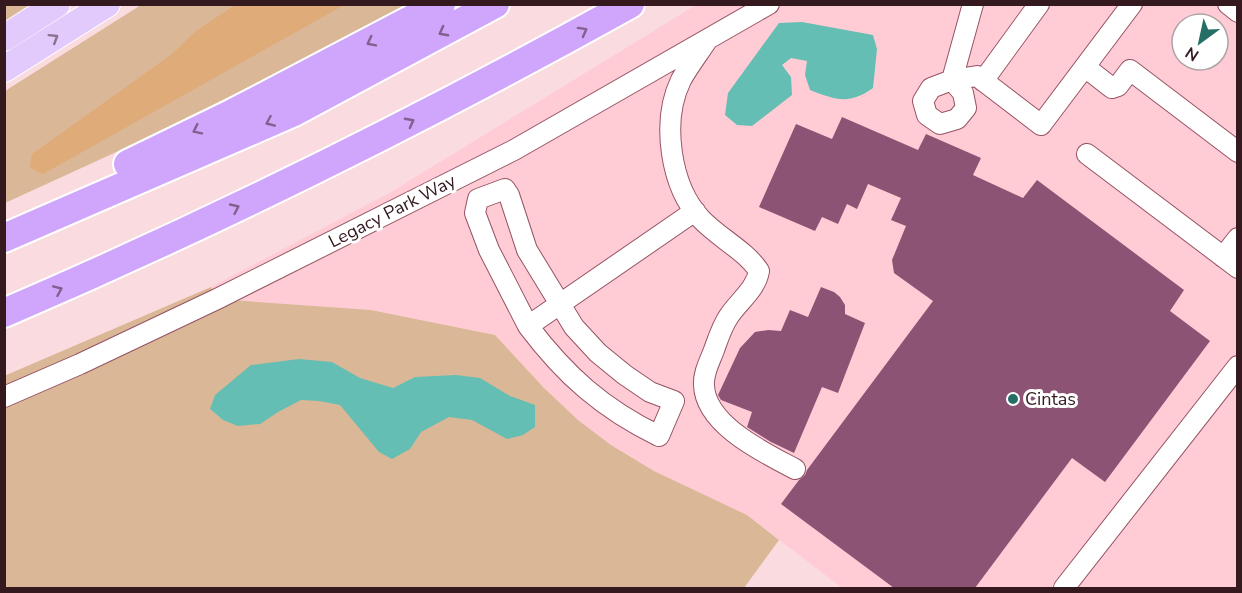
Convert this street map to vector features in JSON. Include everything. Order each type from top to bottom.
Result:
[{"type":"highway","points":[[10,235],[57,198],[232,113],[441,4]]},
{"type":"highway","points":[[10,235],[294,112],[495,4]]},
{"type":"highway","points":[[4,313],[132,256],[296,178],[412,120],[630,4]]},
{"type":"main road","points":[[4,38],[57,4]]},
{"type":"main road","points":[[4,69],[107,4]]},
{"type":"lane","name":"Legacy Park Way","points":[[4,397],[207,304],[514,150],[769,4]]},
{"type":"lane","points":[[973,4],[952,80],[977,76],[1041,125],[1132,4]]},
{"type":"lane","points":[[983,81],[1040,4]]},
{"type":"lane","points":[[1228,4],[1238,12]]},
{"type":"lane","points":[[707,39],[681,81],[674,102],[670,126],[676,177],[694,211],[719,237],[751,260],[759,271],[757,279],[728,317],[720,334],[704,375],[704,391],[712,408],[726,426],[748,444],[795,469]]},
{"type":"lane","points":[[1085,67],[1112,88],[1118,86],[1130,70],[1238,152]]},
{"type":"lane","points":[[1087,154],[1230,262],[1238,238]]},
{"type":"lane","points":[[505,189],[527,250],[574,327],[598,353],[625,375],[650,392],[674,401],[659,436],[633,424],[573,380],[528,326],[489,250],[475,213],[477,200],[505,189]]},
{"type":"lane","points":[[528,326],[694,211]]},
{"type":"lane","points":[[1064,588],[1238,366]]},
{"type":"shaded area","points":[[5,5],[36,5],[5,24]]},
{"type":"shaded area","points":[[141,5],[410,5],[162,131],[5,203],[5,91]]},
{"type":"shaded area","points":[[235,5],[344,5],[43,174],[30,168],[32,154],[172,54],[196,31]]},
{"type":"shaded area","points":[[696,5],[1237,5],[1237,588],[842,588],[747,515],[654,471],[611,445],[578,420],[544,388],[495,335],[371,310],[217,299],[211,287],[391,192]]},
{"type":"shaded area","points":[[211,287],[217,299],[371,310],[495,335],[544,388],[578,420],[611,445],[654,471],[747,515],[779,540],[744,588],[5,588],[4,376]]},
{"type":"water","points":[[802,22],[873,35],[877,49],[873,88],[849,99],[835,98],[810,90],[805,75],[807,61],[791,58],[782,65],[791,77],[792,95],[752,126],[737,125],[725,115],[728,93],[779,23]]},
{"type":"water","points":[[299,359],[332,362],[360,378],[393,388],[415,377],[456,375],[480,378],[510,396],[535,405],[535,427],[523,435],[507,439],[472,420],[449,417],[421,432],[410,449],[392,459],[379,452],[340,405],[301,400],[260,424],[238,426],[223,420],[210,409],[215,395],[251,365]]},
{"type":"building","name":"Cintas","points":[[842,117],[918,150],[926,134],[981,158],[973,175],[1023,198],[1037,180],[1184,290],[1170,311],[1210,341],[1105,482],[1072,458],[975,588],[894,588],[781,504],[805,475],[933,301],[894,273],[892,260],[906,226],[891,220],[901,198],[868,184],[857,209],[847,204],[838,224],[822,217],[815,231],[759,207],[796,124],[832,139]]},
{"type":"building","points":[[821,287],[840,297],[845,305],[845,314],[865,323],[838,393],[822,387],[794,453],[747,427],[752,412],[721,400],[718,395],[740,348],[755,332],[781,331],[790,310],[808,317]]},
{"type":"place","name":"Cintas","points":[[1013,399]]}]
